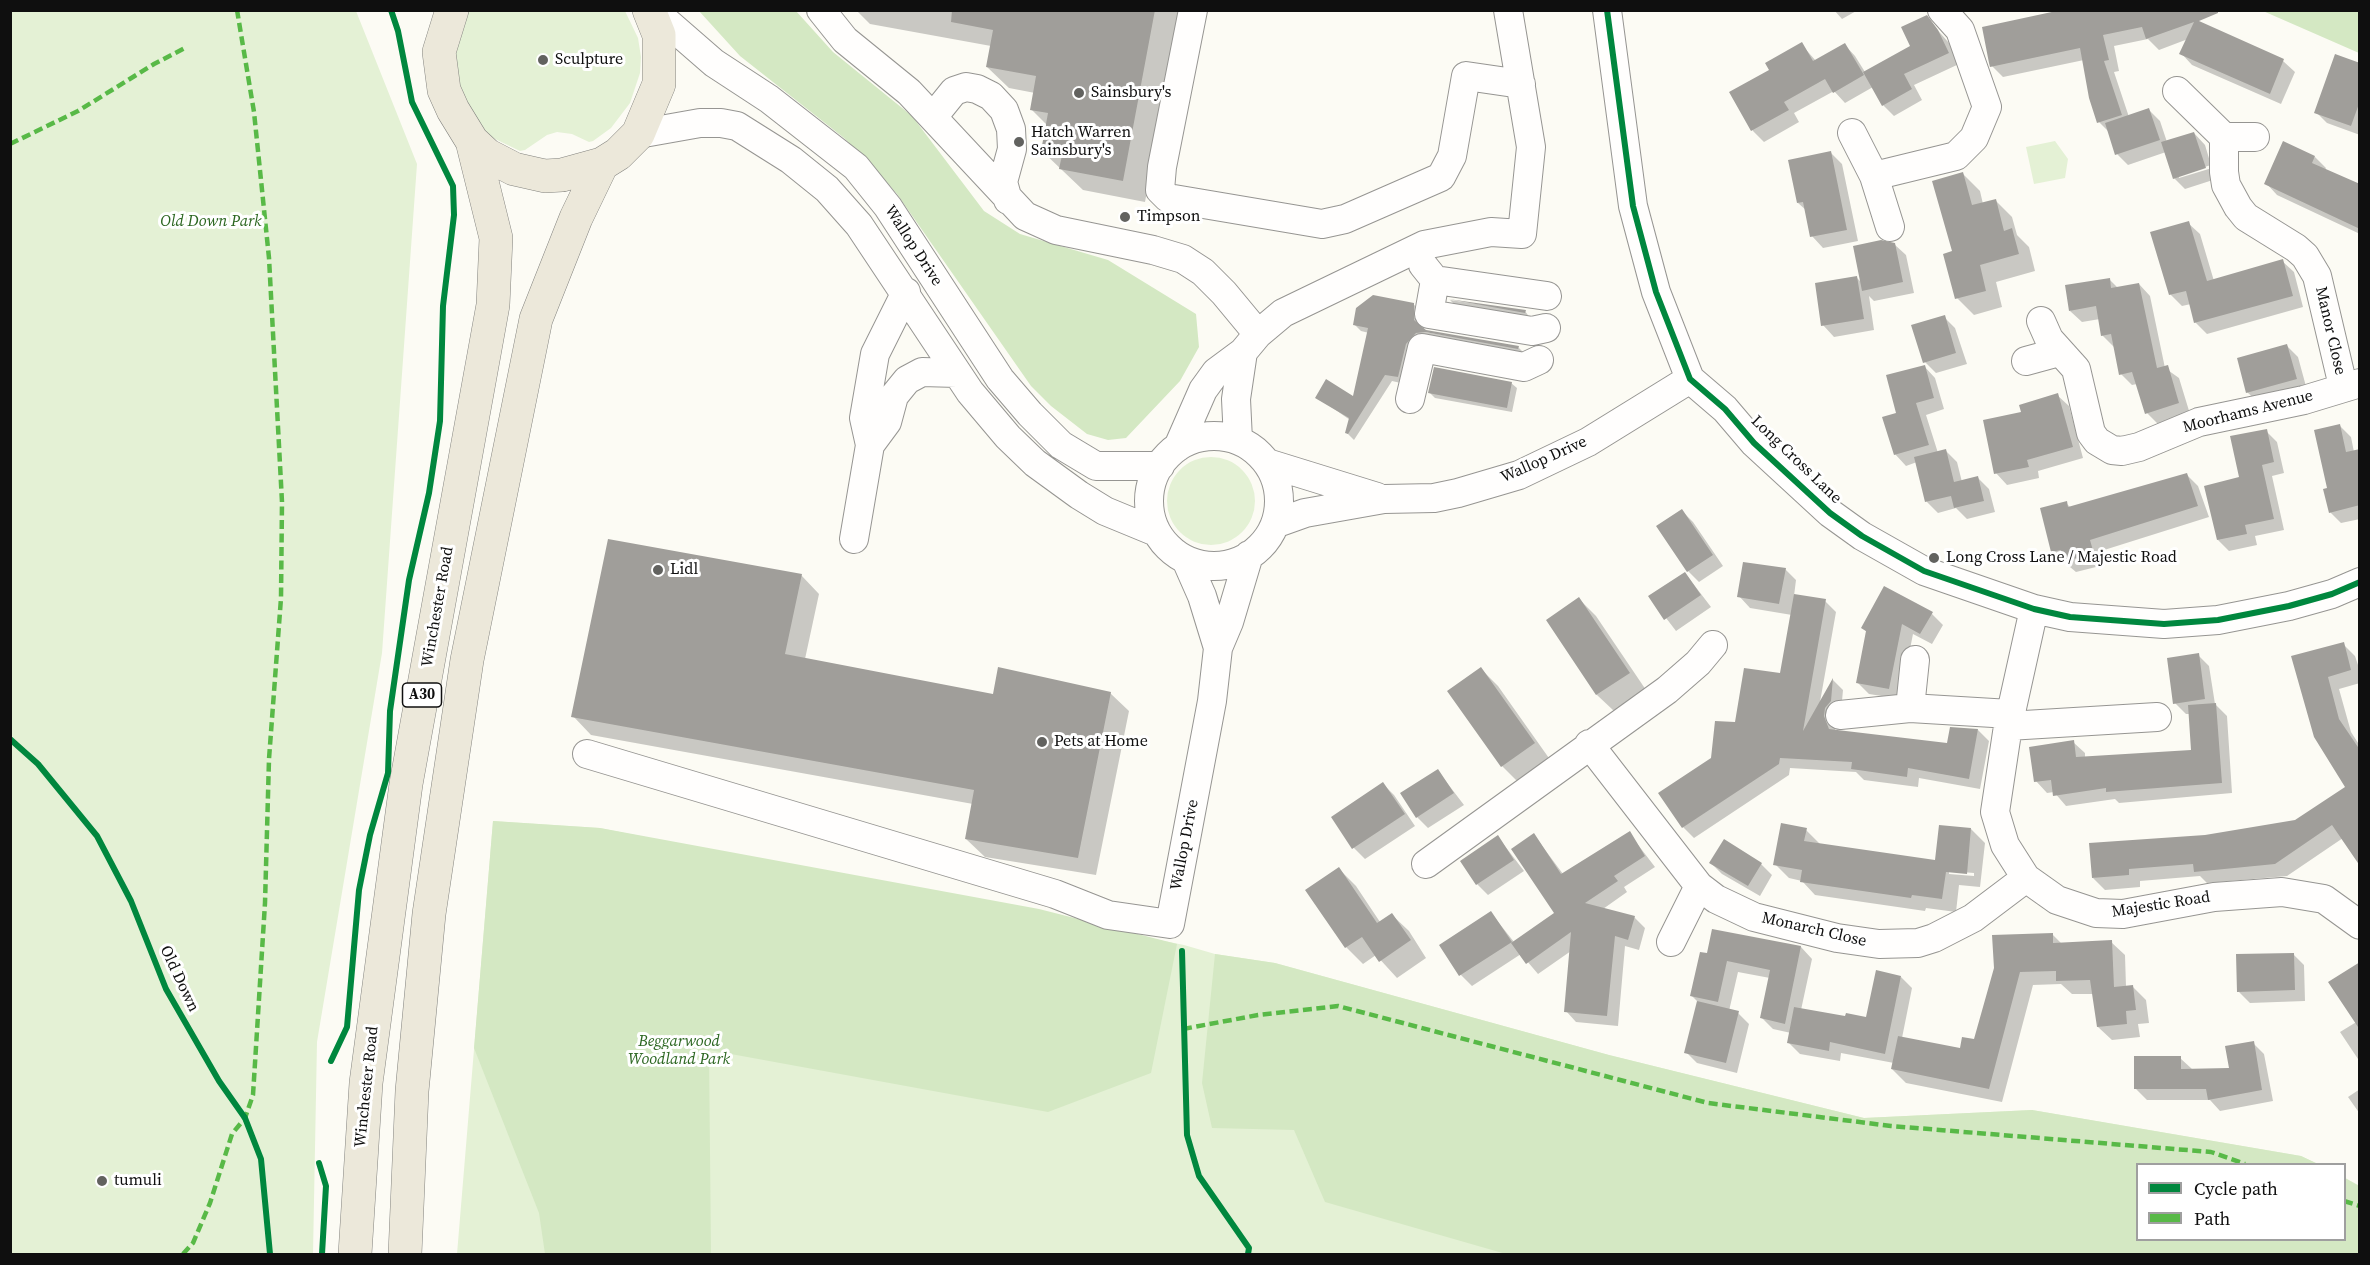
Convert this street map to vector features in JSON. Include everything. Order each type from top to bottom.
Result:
[{"type":"main road","points":[[452,10],[440,43],[439,72],[453,111],[472,141],[499,162],[530,173],[562,175],[602,164],[618,154],[638,134],[659,84],[659,35],[651,10]]},
{"type":"main road","name":"Winchester Road","points":[[355,1254],[366,1083],[406,783],[493,305],[496,238],[472,141]]},
{"type":"main road","name":"A30","points":[[405,1254],[412,1091],[429,914],[467,660],[536,319],[576,218],[602,164]]},
{"type":"street","name":"Wallop Drive","points":[[651,10],[714,63],[785,111],[856,167],[899,224],[1000,379],[1053,437],[1074,453],[1096,466],[1169,456],[1214,437],[1238,440],[1267,463],[1384,499]]},
{"type":"street","points":[[822,10],[845,40],[909,92],[1025,216],[1039,225],[1183,259],[1203,272],[1224,292],[1251,343],[1236,399],[1238,440]]},
{"type":"street","points":[[1193,10],[1165,151],[1160,190],[1168,198],[1322,224],[1345,219],[1441,177],[1450,163],[1466,76],[1521,84]]},
{"type":"street","points":[[1169,456],[1203,390],[1216,372],[1283,313],[1414,249],[1468,235],[1491,232],[1522,234],[1531,147],[1508,10]]},
{"type":"street","name":"Long Cross Lane","points":[[1607,10],[1633,207],[1656,292],[1690,379],[1725,409],[1754,443],[1804,492],[1862,536],[1924,571],[2034,609],[2070,617],[2164,624],[2218,620],[2289,606],[2332,594],[2360,582]]},
{"type":"street","points":[[1874,176],[1956,156],[1974,138],[1987,107],[1960,30],[1942,10]]},
{"type":"street","points":[[933,117],[954,91],[966,87],[977,88],[991,96],[1004,110],[1011,129],[1012,149],[1003,182],[1008,200]]},
{"type":"street","points":[[2177,91],[2224,137],[2255,137]]},
{"type":"street","name":"Wallop Drive","points":[[638,134],[700,123],[721,123],[736,126],[771,145],[810,175],[842,204],[875,246],[957,373],[996,424],[1035,463],[1106,511],[1156,532]]},
{"type":"street","points":[[1852,133],[1874,176],[1890,227]]},
{"type":"street","name":"Manor Close","points":[[2224,137],[2226,185],[2246,217],[2301,252],[2317,276],[2351,384]]},
{"type":"street","points":[[1410,399],[1435,280],[1414,249]]},
{"type":"street","points":[[1435,280],[1547,296]]},
{"type":"street","points":[[854,539],[870,445],[864,418],[875,354],[906,292]]},
{"type":"street","points":[[1429,314],[1532,331],[1546,328]]},
{"type":"street","name":"Moorhams Avenue","points":[[2041,321],[2059,352],[2076,369],[2091,433],[2105,448],[2122,451],[2199,422],[2304,400],[2351,384]]},
{"type":"street","points":[[1422,348],[1524,367],[1539,360]]},
{"type":"street","points":[[2026,361],[2059,352]]},
{"type":"street","points":[[870,445],[887,422],[894,396],[907,380],[922,372],[957,373]]},
{"type":"street","name":"Wallop Drive","points":[[1169,456],[1149,499],[1156,532],[1170,552],[1187,562],[1216,565],[1249,555],[1269,537],[1277,523],[1305,513],[1384,499],[1434,498],[1519,475],[1588,442],[1690,379]]},
{"type":"street","points":[[1267,463],[1276,481],[1279,504],[1277,523]]},
{"type":"street","name":"Wallop Drive","points":[[587,754],[1055,894],[1108,915],[1170,924],[1212,701],[1218,648],[1229,622],[1249,555]]},
{"type":"street","name":"Wallop Drive","points":[[1187,562],[1202,596],[1218,648]]},
{"type":"street","name":"Majestic Road","points":[[2034,609],[2009,720],[1995,812],[2005,845],[2026,878],[2057,900],[2096,913],[2122,914],[2239,893],[2282,891],[2324,899],[2342,909],[2360,925]]},
{"type":"street","points":[[1426,864],[1589,744],[1674,698],[1713,645]]},
{"type":"street","points":[[1910,708],[1915,660]]},
{"type":"street","points":[[1840,716],[1910,708],[2009,720],[2157,717]]},
{"type":"street","name":"Monarch Close","points":[[1589,744],[1699,886],[1724,904],[1754,917],[1837,939],[1899,945],[1934,938],[1953,929],[2026,878]]},
{"type":"street","points":[[1671,942],[1699,886]]},
{"type":"green space","name":"Old Down Park","points":[[11,10],[356,11],[417,164],[382,653],[317,1042],[313,1254],[11,1254]]},
{"type":"green space","points":[[463,11],[625,11],[638,38],[641,57],[640,73],[630,103],[611,128],[589,142],[572,134],[557,132],[547,135],[520,151],[491,137],[480,130],[451,78]]},
{"type":"green space","points":[[699,11],[796,11],[833,52],[912,116],[984,211],[1020,234],[1108,260],[1196,314],[1199,347],[1180,381],[1126,438],[1108,440],[1087,434],[1051,406],[1031,386],[897,194],[875,169],[844,138],[740,56]]},
{"type":"green space","points":[[2263,11],[2359,11],[2359,53]]},
{"type":"green space","points":[[2055,141],[2068,159],[2065,178],[2034,184],[2026,147]]},
{"type":"green space","points":[[1202,457],[1220,457],[1236,464],[1248,476],[1255,492],[1255,510],[1248,526],[1236,538],[1220,545],[1202,545],[1186,538],[1174,526],[1167,510],[1167,492],[1174,476],[1186,464]]},
{"type":"green space","name":"Beggarwood Woodland Park","points":[[493,821],[600,828],[1184,945],[1215,954],[1275,963],[1609,1055],[1864,1118],[2032,1110],[2301,1156],[2316,1163],[2136,1163],[2136,1241],[2346,1241],[2346,1179],[2360,1186],[2359,1254],[457,1254]]},
{"type":"green space","points":[[493,821],[600,828],[1039,909],[1177,944],[1151,1073],[1048,1112],[709,1050],[711,1254],[545,1254],[539,1213],[474,1048]]},
{"type":"green space","points":[[1215,954],[1275,963],[1609,1055],[1864,1118],[2032,1110],[2301,1156],[2316,1163],[2136,1163],[2136,1241],[2346,1241],[2346,1179],[2359,1186],[2359,1254],[1506,1254],[1325,1202],[1294,1130],[1212,1128],[1202,1083]]},
{"type":"building","name":"Sainsbury's","points":[[952,10],[1155,10],[1123,181],[1059,169],[1062,155],[1041,151],[1048,113],[1030,110],[1036,76],[986,67],[993,30],[951,22]]},
{"type":"building","points":[[2061,10],[2218,10],[2218,13],[2199,21],[2284,59],[2270,94],[2179,54],[2194,22],[2146,39],[2142,27],[2103,35],[2109,60],[2104,61],[2122,115],[2097,123],[2089,98],[2080,48],[1990,67],[1982,27]]},
{"type":"building","points":[[1927,15],[1938,30],[1949,53],[1904,74],[1912,89],[1882,106],[1863,72],[1910,46],[1901,27]]},
{"type":"building","points":[[1802,42],[1813,61],[1845,43],[1864,75],[1833,93],[1825,79],[1784,102],[1789,110],[1751,131],[1729,92],[1769,70],[1765,63]]},
{"type":"building","points":[[2335,54],[2360,63],[2360,101],[2351,126],[2314,113]]},
{"type":"building","points":[[2149,108],[2160,140],[2115,155],[2105,123]]},
{"type":"building","points":[[2194,132],[2206,168],[2173,179],[2161,142]]},
{"type":"building","points":[[2283,141],[2315,156],[2312,163],[2360,184],[2360,229],[2264,184]]},
{"type":"building","points":[[1831,151],[1847,230],[1810,237],[1803,202],[1797,203],[1788,160]]},
{"type":"building","points":[[1963,172],[1972,205],[1996,199],[2004,231],[2012,228],[2019,254],[1980,265],[1986,291],[1955,299],[1943,254],[1952,251],[1932,181]]},
{"type":"building","points":[[2189,221],[2207,281],[2283,259],[2293,296],[2194,323],[2186,291],[2169,295],[2150,232]]},
{"type":"building","points":[[1881,240],[1895,243],[1903,282],[1862,291],[1853,246]]},
{"type":"building","points":[[1857,276],[1864,319],[1821,326],[1815,283]]},
{"type":"building","points":[[2110,278],[2111,288],[2139,283],[2157,368],[2168,365],[2179,403],[2145,414],[2132,372],[2119,375],[2111,334],[2101,336],[2096,306],[2069,311],[2065,285]]},
{"type":"building","points":[[1373,295],[1414,303],[1414,320],[1426,330],[1519,346],[1518,349],[1425,332],[1416,333],[1406,344],[1398,377],[1385,375],[1348,434],[1345,433],[1349,418],[1315,398],[1326,379],[1353,396],[1368,328],[1353,325],[1356,308]]},
{"type":"building","points":[[1448,299],[1526,310],[1525,313]]},
{"type":"building","points":[[1945,315],[1956,353],[1923,363],[1911,325]]},
{"type":"building","points":[[2287,344],[2297,379],[2246,393],[2237,358]]},
{"type":"building","points":[[1925,365],[1934,398],[1916,403],[1929,445],[1894,455],[1882,417],[1896,413],[1886,375]]},
{"type":"building","points":[[1434,367],[1512,382],[1507,408],[1428,393]]},
{"type":"building","points":[[2058,393],[2073,447],[2027,460],[2029,467],[1994,474],[1983,420],[2021,412],[2019,405]]},
{"type":"building","points":[[2340,424],[2346,452],[2360,449],[2360,505],[2329,513],[2323,489],[2327,488],[2314,430]]},
{"type":"building","points":[[2267,429],[2274,462],[2262,465],[2274,519],[2245,525],[2247,534],[2217,540],[2204,486],[2239,477],[2230,436]]},
{"type":"building","points":[[1946,449],[1954,482],[1978,476],[1984,501],[1954,508],[1951,496],[1925,502],[1914,457]]},
{"type":"building","points":[[2187,473],[2198,506],[2090,540],[2094,554],[2063,561],[2061,550],[2051,552],[2040,508],[2067,501],[2068,507]]},
{"type":"building","points":[[1682,509],[1713,555],[1687,572],[1656,526]]},
{"type":"building","points":[[608,539],[802,574],[785,654],[993,694],[998,667],[1111,692],[1078,858],[965,839],[974,790],[571,717]]},
{"type":"building","points":[[1743,562],[1786,568],[1779,604],[1737,597]]},
{"type":"building","points":[[1685,572],[1701,595],[1664,620],[1648,596]]},
{"type":"building","points":[[1884,586],[1933,612],[1920,634],[1902,624],[1889,689],[1856,683],[1866,631],[1861,628]]},
{"type":"building","points":[[1794,594],[1826,599],[1803,731],[1833,678],[1831,701],[1825,708],[1824,716],[1829,729],[1947,743],[1950,727],[1978,729],[1969,779],[1908,768],[1907,777],[1851,769],[1852,762],[1780,758],[1779,764],[1682,828],[1658,793],[1711,758],[1715,721],[1735,722],[1744,668],[1780,673]]},
{"type":"building","points":[[1579,597],[1630,673],[1596,695],[1546,620]]},
{"type":"building","points":[[2344,642],[2351,670],[2328,677],[2339,719],[2360,750],[2360,866],[2332,825],[2275,864],[2194,872],[2193,864],[2129,869],[2129,875],[2092,878],[2089,843],[2205,835],[2295,820],[2345,787],[2314,737],[2291,656]]},
{"type":"building","points":[[2199,653],[2205,699],[2173,704],[2167,658]]},
{"type":"building","points":[[1481,667],[1535,743],[1501,767],[1447,691]]},
{"type":"building","points":[[2216,703],[2222,783],[2106,792],[2106,788],[2053,796],[2051,780],[2034,782],[2029,747],[2074,740],[2076,757],[2191,750],[2188,705]]},
{"type":"building","points":[[1438,769],[1454,793],[1416,818],[1400,793]]},
{"type":"building","points":[[1383,782],[1405,814],[1352,849],[1331,817]]},
{"type":"building","points":[[1781,823],[1807,828],[1804,841],[1935,860],[1939,825],[1971,828],[1967,874],[1946,872],[1942,899],[1912,895],[1911,898],[1800,882],[1802,870],[1773,865]]},
{"type":"building","points":[[1630,831],[1645,856],[1614,876],[1618,881],[1585,903],[1635,916],[1628,940],[1615,936],[1607,1016],[1564,1012],[1571,932],[1526,964],[1511,943],[1554,913],[1511,849],[1534,833],[1561,874]]},
{"type":"building","points":[[1498,835],[1514,860],[1476,885],[1460,861]]},
{"type":"building","points":[[1724,839],[1762,863],[1748,886],[1709,863]]},
{"type":"building","points":[[1339,867],[1377,923],[1392,913],[1411,940],[1379,962],[1362,937],[1345,948],[1305,890]]},
{"type":"building","points":[[1491,911],[1512,942],[1459,976],[1439,945]]},
{"type":"building","points":[[1712,929],[1801,946],[1785,1024],[1760,1018],[1770,970],[1727,961],[1718,1002],[1690,996],[1700,952],[1707,953]]},
{"type":"building","points":[[2053,933],[2053,943],[2112,940],[2114,987],[2133,985],[2136,1010],[2126,1011],[2127,1024],[2097,1027],[2090,980],[2056,981],[2056,971],[2020,972],[1989,1089],[1891,1069],[1898,1036],[1960,1048],[1962,1037],[1974,1039],[1994,968],[1992,935]]},
{"type":"building","points":[[2294,953],[2295,990],[2237,992],[2236,954]]},
{"type":"building","points":[[2360,962],[2360,1030],[2328,982]]},
{"type":"building","points":[[1876,970],[1901,976],[1885,1054],[1830,1042],[1829,1051],[1787,1043],[1794,1007],[1845,1016],[1846,1013],[1866,1017]]},
{"type":"building","points":[[1697,1001],[1739,1011],[1726,1063],[1684,1053]]},
{"type":"building","points":[[2254,1041],[2262,1090],[2208,1100],[2206,1089],[2134,1089],[2134,1056],[2181,1056],[2181,1069],[2229,1068],[2225,1046]]},
{"type":"marked path","points":[[183,1254],[193,1243],[210,1203],[232,1134],[245,1118],[253,1095],[265,903],[269,759],[281,598],[282,502],[269,258],[254,112],[237,10]]},
{"type":"marked path","points":[[10,144],[78,111],[154,64],[185,48]]},
{"type":"marked path","points":[[1183,1029],[1258,1015],[1338,1006],[1708,1103],[1891,1126],[2211,1152],[2242,1163]]},
{"type":"marked path","points":[[2346,1202],[2360,1206]]},
{"type":"cycle path","points":[[331,1061],[347,1027],[359,890],[370,835],[388,773],[390,711],[409,580],[429,493],[440,421],[443,306],[454,215],[453,186],[412,102],[398,31],[391,10]]},
{"type":"cycle path","points":[[1607,10],[1633,206],[1656,292],[1690,379],[1725,409],[1754,443],[1830,513],[1862,536],[1924,571],[2034,609],[2070,617],[2164,624],[2218,620],[2289,606],[2332,594],[2360,582]]},
{"type":"cycle path","name":"Old Down","points":[[10,739],[38,764],[97,836],[131,901],[166,989],[219,1081],[245,1118],[261,1159],[270,1254]]},
{"type":"cycle path","points":[[1182,951],[1187,1135],[1199,1176],[1249,1248],[1248,1254]]},
{"type":"cycle path","points":[[319,1163],[326,1186],[322,1254]]},
{"type":"place","name":"Sculpture","points":[[543,60]]},
{"type":"place","name":"Sainsbury's","points":[[1079,93]]},
{"type":"place","name":"Hatch Warren Sainsbury's","points":[[1019,142]]},
{"type":"place","name":"Timpson","points":[[1125,217]]},
{"type":"place","name":"Long Cross Lane / Majestic Road","points":[[1934,558]]},
{"type":"place","name":"Lidl","points":[[658,570]]},
{"type":"place","name":"Pets at Home","points":[[1042,742]]},
{"type":"place","name":"tumuli","points":[[102,1181]]}]
